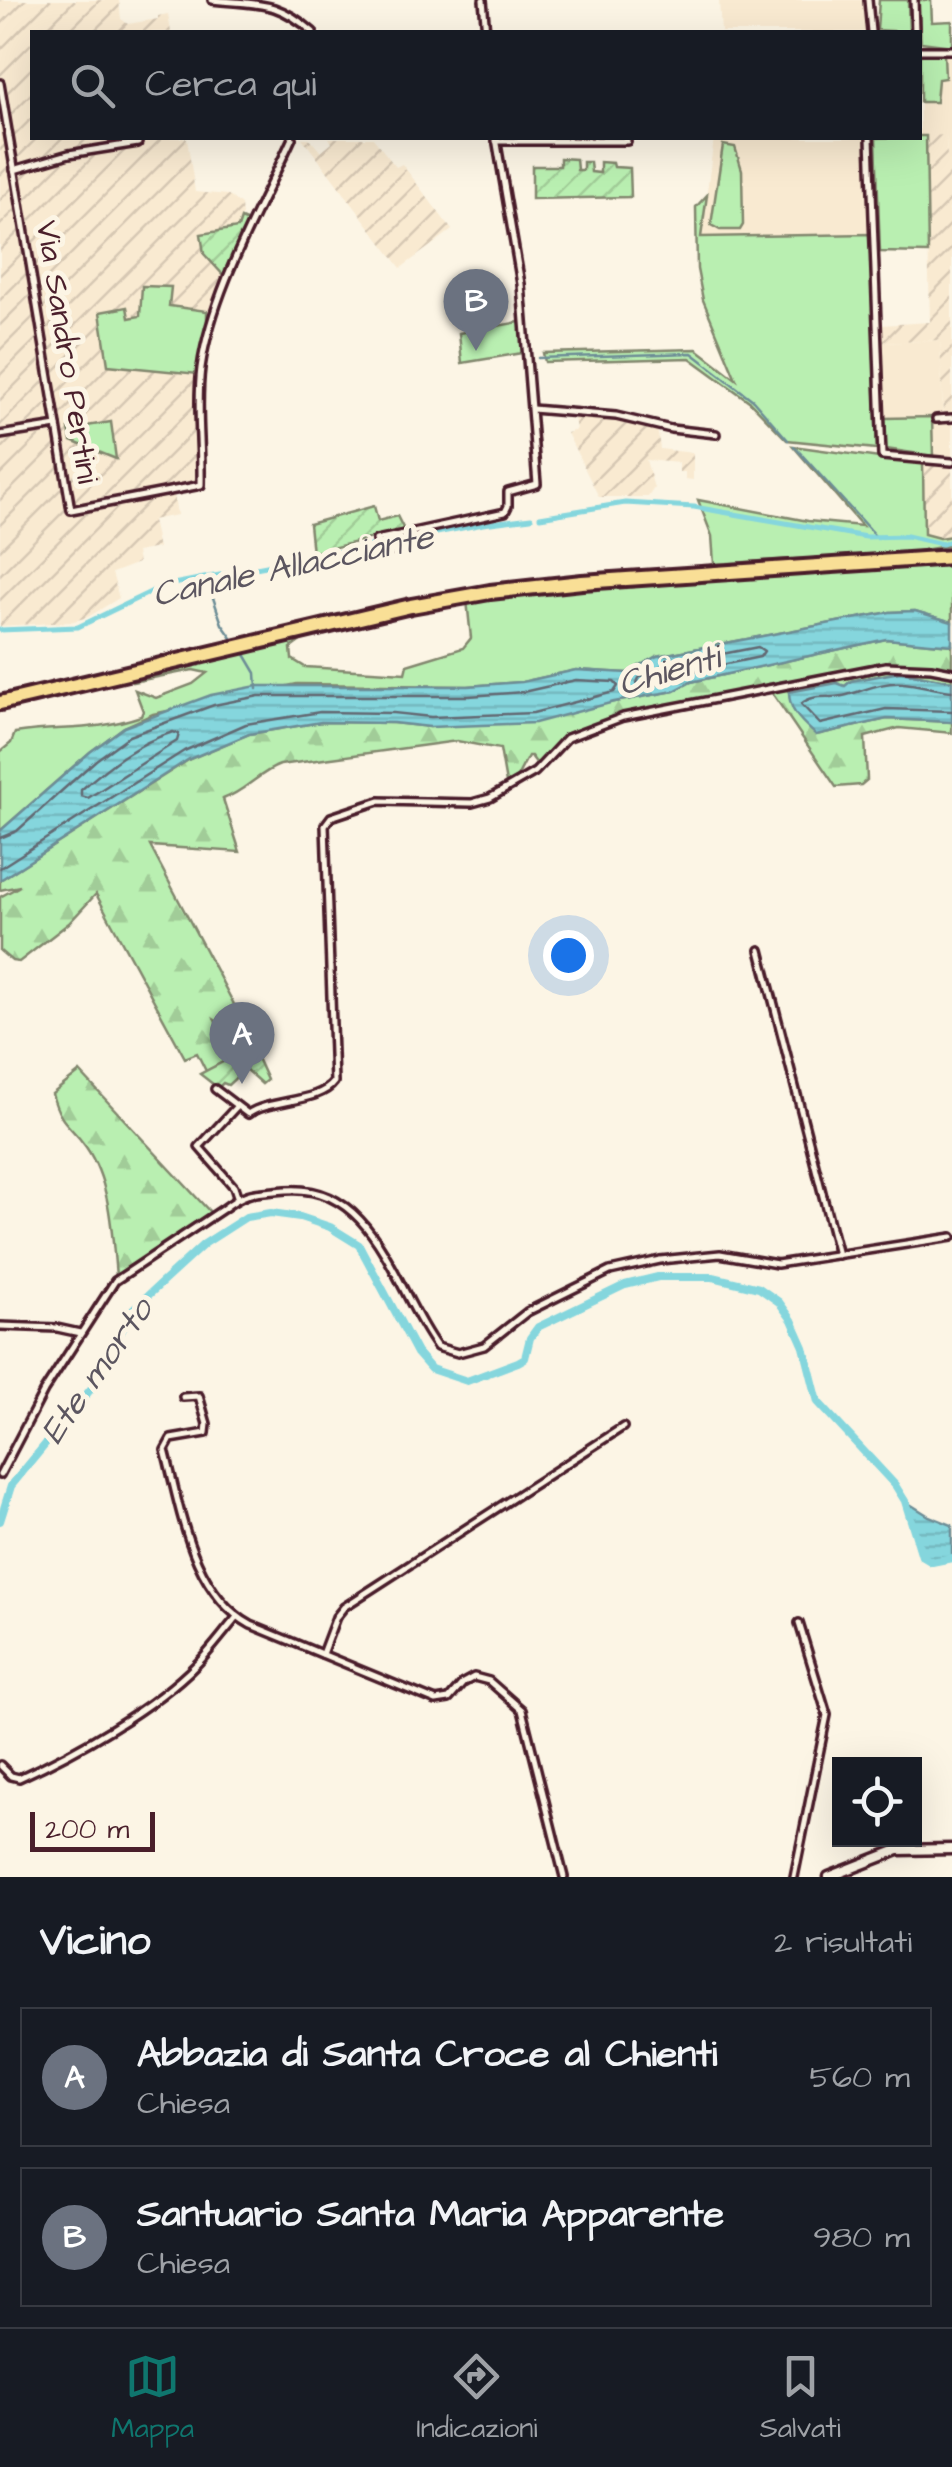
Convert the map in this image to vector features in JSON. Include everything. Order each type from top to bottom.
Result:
[{"type":"highway","points":[[0,700],[406,605],[556,584],[952,554]]},
{"type":"main road","points":[[829,1877],[898,1850],[952,1849]]},
{"type":"street","points":[[212,0],[278,6],[293,13],[311,30]]},
{"type":"street","points":[[483,0],[486,30]]},
{"type":"street","points":[[868,0],[868,30]]},
{"type":"street","points":[[914,0],[915,30]]},
{"type":"street","points":[[922,50],[952,50]]},
{"type":"street","name":"Via Sandro Pertini","points":[[0,83],[70,510],[201,485],[197,409],[208,337],[225,286],[291,140]]},
{"type":"street","points":[[396,551],[376,548],[376,540],[504,512],[508,492],[536,486],[521,284],[496,140]]},
{"type":"street","points":[[870,140],[882,456],[952,462]]},
{"type":"street","points":[[14,170],[68,154],[138,143]]},
{"type":"street","points":[[532,409],[616,416],[671,429],[716,434]]},
{"type":"street","points":[[936,418],[952,418]]},
{"type":"street","points":[[0,436],[57,426]]},
{"type":"street","points":[[215,1089],[248,1114],[257,1108],[324,1092],[334,1082],[326,825],[331,817],[388,799],[472,803],[490,798],[535,772],[566,738],[623,717],[886,666],[952,672]]},
{"type":"street","points":[[760,950],[838,1255]]},
{"type":"street","points":[[237,1106],[199,1147],[234,1187],[237,1196]]},
{"type":"street","points":[[0,1476],[80,1333],[115,1280],[237,1196],[296,1189],[336,1199],[371,1232],[436,1347],[458,1353],[484,1346],[528,1312],[610,1271],[706,1254],[764,1264],[952,1238]]},
{"type":"street","points":[[0,1326],[80,1333]]},
{"type":"street","points":[[183,1397],[199,1396],[206,1433],[171,1439],[165,1450],[193,1552],[215,1592],[237,1616],[436,1701],[449,1699],[474,1676],[489,1681],[512,1698],[526,1723],[564,1877]]},
{"type":"street","points":[[322,1654],[336,1617],[344,1607],[624,1427]]},
{"type":"street","points":[[0,1765],[19,1778],[84,1745],[171,1687],[197,1664],[237,1616]]},
{"type":"street","points":[[794,1877],[827,1715],[799,1623]]},
{"type":"shaded area","points":[[0,0],[119,0],[121,19],[128,24],[168,14],[171,30],[30,30],[30,140],[187,140],[195,192],[228,195],[241,205],[242,216],[226,278],[213,312],[169,306],[143,286],[141,316],[129,318],[108,365],[203,374],[200,428],[204,489],[174,495],[177,515],[152,520],[158,548],[136,552],[138,563],[112,573],[119,598],[88,617],[70,622],[0,626]]},
{"type":"shaded area","points":[[719,0],[868,0],[867,30],[721,30]]},
{"type":"shaded area","points":[[944,54],[952,54],[952,156],[947,156],[946,136],[922,136],[922,102],[936,101],[938,78],[945,77]]},
{"type":"shaded area","points":[[946,135],[947,156],[952,156],[952,416],[943,417],[940,340],[883,343],[882,325],[930,322],[926,136]]},
{"type":"shaded area","points":[[304,140],[311,140],[321,152],[332,143],[330,140],[375,140],[396,167],[402,164],[452,230],[401,268]]},
{"type":"shaded area","points":[[714,140],[870,140],[874,233],[701,237]]},
{"type":"shaded area","points":[[940,340],[943,420],[952,421],[952,457],[933,456],[932,417],[885,418],[883,343]]},
{"type":"shaded area","points":[[573,412],[616,416],[657,426],[660,449],[693,453],[693,480],[685,479],[685,472],[679,472],[679,463],[646,460],[654,488],[648,497],[599,497],[567,433],[576,430]]},
{"type":"shaded area","points":[[923,464],[952,465],[952,536],[924,535]]},
{"type":"green space","points":[[879,0],[908,0],[909,30],[877,30]]},
{"type":"green space","points":[[918,0],[931,0],[932,22],[952,21],[952,46],[922,42]]},
{"type":"green space","points":[[944,53],[945,78],[938,79],[936,102],[922,102],[922,55]]},
{"type":"green space","points":[[926,136],[928,253],[880,252],[876,140],[922,140]]},
{"type":"green space","points":[[723,145],[735,147],[742,170],[740,230],[720,230],[711,225]]},
{"type":"green space","points":[[560,158],[576,159],[577,170],[583,170],[583,162],[590,162],[591,172],[600,173],[600,162],[630,168],[631,197],[532,199],[532,166],[560,166]]},
{"type":"green space","points":[[707,195],[701,237],[870,234],[877,449],[787,440],[749,401],[690,358],[545,362],[543,353],[697,349],[736,379],[703,300],[697,269],[696,207]]},
{"type":"green space","points":[[241,219],[250,223],[226,278],[204,254],[201,234],[238,228]]},
{"type":"green space","points":[[142,286],[171,287],[169,306],[207,311],[210,320],[198,374],[108,365],[100,312],[127,307],[129,318],[140,316]]},
{"type":"green space","points":[[525,321],[528,352],[462,363],[459,333]]},
{"type":"green space","points":[[932,417],[933,456],[886,449],[885,418]]},
{"type":"green space","points":[[111,422],[116,459],[71,441],[69,429]]},
{"type":"green space","points":[[793,446],[923,464],[924,534],[952,536],[952,545],[913,552],[714,564],[712,536],[698,500],[808,521],[862,526]]},
{"type":"green space","points":[[374,506],[378,521],[397,516],[404,530],[312,553],[309,524]]},
{"type":"green space","points":[[952,563],[952,622],[915,611],[890,612],[657,656],[627,673],[576,670],[522,682],[468,686],[297,684],[153,714],[124,727],[90,752],[0,831],[0,752],[11,743],[15,733],[92,727],[141,716],[143,711],[135,690],[156,698],[193,684],[207,673],[193,670],[132,682],[128,676],[395,614],[302,640],[291,648],[292,659],[305,667],[405,673],[407,665],[463,648],[471,638],[467,600],[564,587],[809,575]]},
{"type":"green space","points":[[886,639],[952,645],[952,668],[885,664],[620,714],[563,735],[537,764],[528,756],[517,777],[506,783],[500,749],[457,741],[280,765],[223,799],[240,852],[150,846],[254,1042],[215,1020],[233,1057],[206,1071],[197,1053],[185,1058],[96,894],[69,923],[19,962],[0,951],[0,897],[20,886],[0,890],[0,880],[190,759],[249,734],[321,722],[430,727],[614,702]]},
{"type":"green space","points":[[893,668],[952,674],[952,681],[900,672],[851,681],[845,686],[789,692],[816,735],[887,719],[952,722],[952,733],[899,728],[865,737],[867,780],[861,785],[836,787],[770,690]]},
{"type":"green space","points":[[252,1047],[267,1080],[262,1084],[245,1069],[228,1085],[223,1083],[218,1088],[200,1074]]},
{"type":"green space","points":[[80,1072],[211,1213],[116,1276],[101,1177],[86,1147],[63,1119],[52,1094]]},
{"type":"water","name":"Chienti","points":[[915,611],[952,622],[952,645],[886,639],[691,682],[674,691],[535,723],[430,727],[321,722],[249,734],[189,759],[0,880],[0,831],[90,752],[124,727],[211,695],[257,686],[468,686],[522,682],[576,670],[627,673],[657,656],[890,612]]},
{"type":"water","points":[[900,672],[952,681],[952,722],[887,719],[816,735],[791,705],[789,692],[837,683],[845,686],[851,681]]},
{"type":"water","points":[[905,1501],[952,1525],[952,1558],[932,1562],[922,1556]]},
{"type":"waterway","points":[[538,358],[692,353],[753,400],[788,440]]},
{"type":"waterway","points":[[794,446],[876,537]]},
{"type":"waterway","name":"Canale Allacciante","points":[[540,517],[625,503],[694,507],[866,537],[907,536],[942,544],[952,541]]},
{"type":"waterway","name":"Canale Allacciante","points":[[0,630],[78,627],[163,586],[531,518]]},
{"type":"waterway","points":[[206,577],[222,624],[232,638]]},
{"type":"waterway","points":[[243,651],[256,673],[257,689]]},
{"type":"waterway","name":"Ete morto","points":[[0,1521],[11,1486],[95,1384],[132,1310],[204,1244],[246,1217],[271,1213],[330,1227],[359,1245],[417,1353],[431,1369],[467,1381],[525,1358],[530,1338],[538,1327],[625,1285],[658,1277],[713,1277],[759,1288],[779,1302],[792,1320],[804,1347],[818,1402],[895,1485],[905,1501],[922,1556],[932,1562],[952,1558]]},
{"type":"place","name":"Santuario Santa Maria Apparente","points":[[476,351]]},
{"type":"place","name":"Abbazia di Santa Croce al Chienti","points":[[242,1084]]}]
